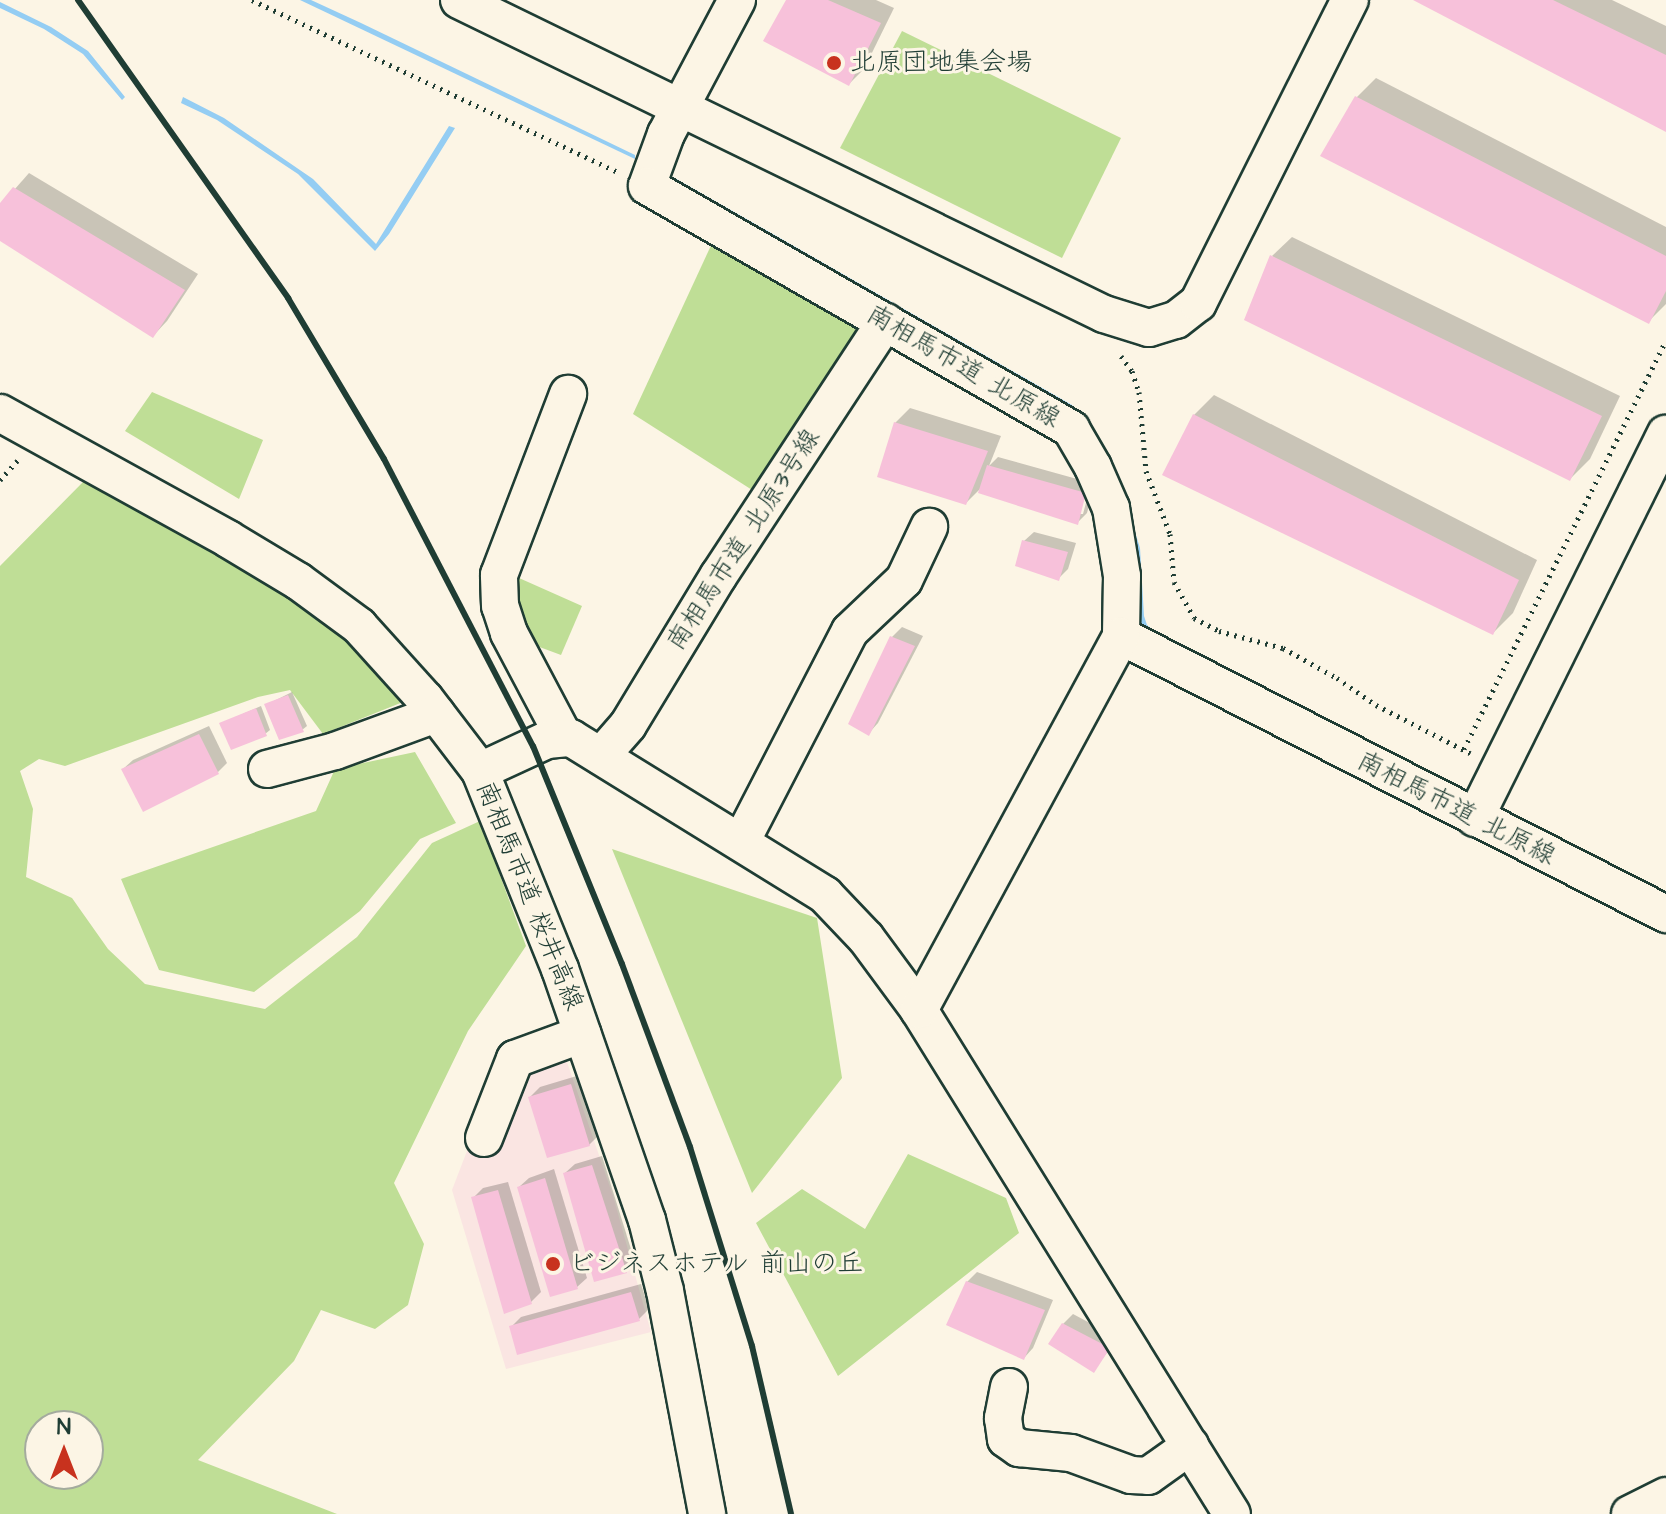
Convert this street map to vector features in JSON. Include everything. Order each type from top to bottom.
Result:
[{"type":"street","points":[[459,0],[1104,314],[1149,328],[1176,320],[1198,303],[1350,0]]},
{"type":"street","points":[[647,186],[654,159],[737,0]]},
{"type":"street","name":"南相馬市道 北原線","points":[[647,186],[1071,429],[1093,467],[1111,508],[1122,576],[1121,636],[1666,914]]},
{"type":"street","name":"南相馬市道 北原3号線","points":[[601,756],[628,725],[719,575],[885,322]]},
{"type":"street","points":[[568,394],[499,575],[500,606],[509,633],[564,737],[601,756],[825,895],[866,938],[919,1010],[1232,1514]]},
{"type":"street","name":"南相馬市道 桜井高線","points":[[0,413],[298,581],[359,626],[436,714],[480,771],[522,870],[583,1034],[647,1220],[665,1291],[707,1514]]},
{"type":"street","points":[[1475,818],[1666,434]]},
{"type":"street","points":[[741,842],[850,631],[904,580],[929,527]]},
{"type":"street","points":[[919,1010],[952,954],[1121,636]]},
{"type":"street","points":[[267,769],[335,751],[436,714]]},
{"type":"street","points":[[480,771],[533,746],[564,737]]},
{"type":"street","points":[[484,1138],[515,1059],[583,1034]]},
{"type":"street","points":[[1009,1387],[1003,1418],[1006,1439],[1019,1448],[1071,1453],[1131,1475],[1148,1476],[1190,1446]]},
{"type":"street","points":[[1630,1514],[1666,1496]]},
{"type":"path","points":[[252,0],[647,186]]},
{"type":"path","points":[[1464,749],[1666,341]]},
{"type":"path","points":[[1115,351],[1132,371],[1139,392],[1146,471],[1170,534],[1174,582],[1194,618],[1219,631],[1283,648],[1337,678],[1376,705],[1499,770]]},
{"type":"shaded area","name":"ビジネスホテル 前山の丘","points":[[557,1033],[613,1196],[651,1332],[506,1369],[452,1190],[505,1052]]},
{"type":"green space","points":[[902,31],[1121,138],[1062,258],[840,148]]},
{"type":"green space","points":[[714,239],[860,330],[760,495],[633,414]]},
{"type":"green space","points":[[152,392],[263,440],[239,499],[125,431]]},
{"type":"green space","points":[[111,466],[344,632],[403,702],[323,734],[290,690],[258,697],[65,766],[39,759],[20,771],[33,809],[26,877],[72,898],[108,949],[145,984],[265,1009],[357,937],[432,843],[480,821],[526,946],[468,1031],[394,1183],[424,1244],[408,1305],[375,1329],[321,1310],[294,1361],[198,1460],[337,1514],[0,1514],[0,566],[84,481]]},
{"type":"green space","points":[[510,574],[582,606],[561,655],[526,642]]},
{"type":"green space","points":[[415,752],[456,823],[420,839],[360,911],[254,992],[159,970],[121,879],[316,811],[335,769]]},
{"type":"green space","points":[[612,849],[817,918],[842,1078],[752,1193]]},
{"type":"green space","points":[[908,1154],[1006,1198],[1019,1233],[838,1376],[756,1223],[802,1189],[865,1229]]},
{"type":"water","points":[[300,0],[311,0],[361,23],[635,155],[635,159]]},
{"type":"water","points":[[0,2],[51,27],[88,51],[125,97],[122,100],[83,54],[44,29],[0,8]]},
{"type":"water","points":[[183,97],[224,118],[313,179],[376,244],[449,126],[455,128],[389,234],[375,251],[298,174],[217,120],[181,103]]},
{"type":"water","points":[[673,177],[1072,405],[1091,426],[1118,477],[1140,548],[1144,616],[1147,625],[1164,639],[1145,631],[1140,620],[1095,440],[671,180]]},
{"type":"building","name":"北原団地集会場","points":[[786,0],[828,0],[881,23],[849,86],[763,41]]},
{"type":"building","points":[[1413,0],[1553,0],[1666,55],[1666,132]]},
{"type":"building","points":[[1355,96],[1666,256],[1666,291],[1649,324],[1320,156]]},
{"type":"building","points":[[13,187],[185,290],[153,338],[0,241],[0,203]]},
{"type":"building","points":[[1270,255],[1602,416],[1570,481],[1244,320]]},
{"type":"building","points":[[1193,414],[1519,580],[1493,635],[1162,475]]},
{"type":"building","points":[[894,422],[988,451],[966,505],[877,477]]},
{"type":"building","points":[[987,465],[1086,493],[1078,525],[978,493]]},
{"type":"building","points":[[1022,540],[1068,552],[1059,581],[1015,566]]},
{"type":"building","points":[[890,636],[915,646],[869,736],[848,724]]},
{"type":"building","points":[[288,695],[304,732],[279,740],[264,704]]},
{"type":"building","points":[[256,708],[267,736],[231,750],[219,723]]},
{"type":"building","points":[[199,734],[219,774],[143,812],[121,769]]},
{"type":"building","points":[[571,1084],[590,1146],[547,1158],[528,1097]]},
{"type":"building","points":[[592,1165],[627,1273],[594,1282],[563,1173]]},
{"type":"building","points":[[545,1178],[578,1289],[550,1297],[517,1187]]},
{"type":"building","points":[[498,1190],[532,1304],[504,1314],[471,1197]]},
{"type":"building","points":[[966,1281],[1045,1310],[1024,1360],[946,1325]]},
{"type":"building","points":[[631,1292],[640,1321],[517,1355],[509,1326]]},
{"type":"building","points":[[1062,1323],[1110,1348],[1094,1373],[1048,1344]]},
{"type":"railway","points":[[78,0],[288,298],[384,459],[533,746],[622,964],[690,1147],[752,1346],[791,1514]]},
{"type":"place","name":"北原団地集会場","points":[[834,63]]},
{"type":"place","name":"ビジネスホテル 前山の丘","points":[[553,1264]]}]
